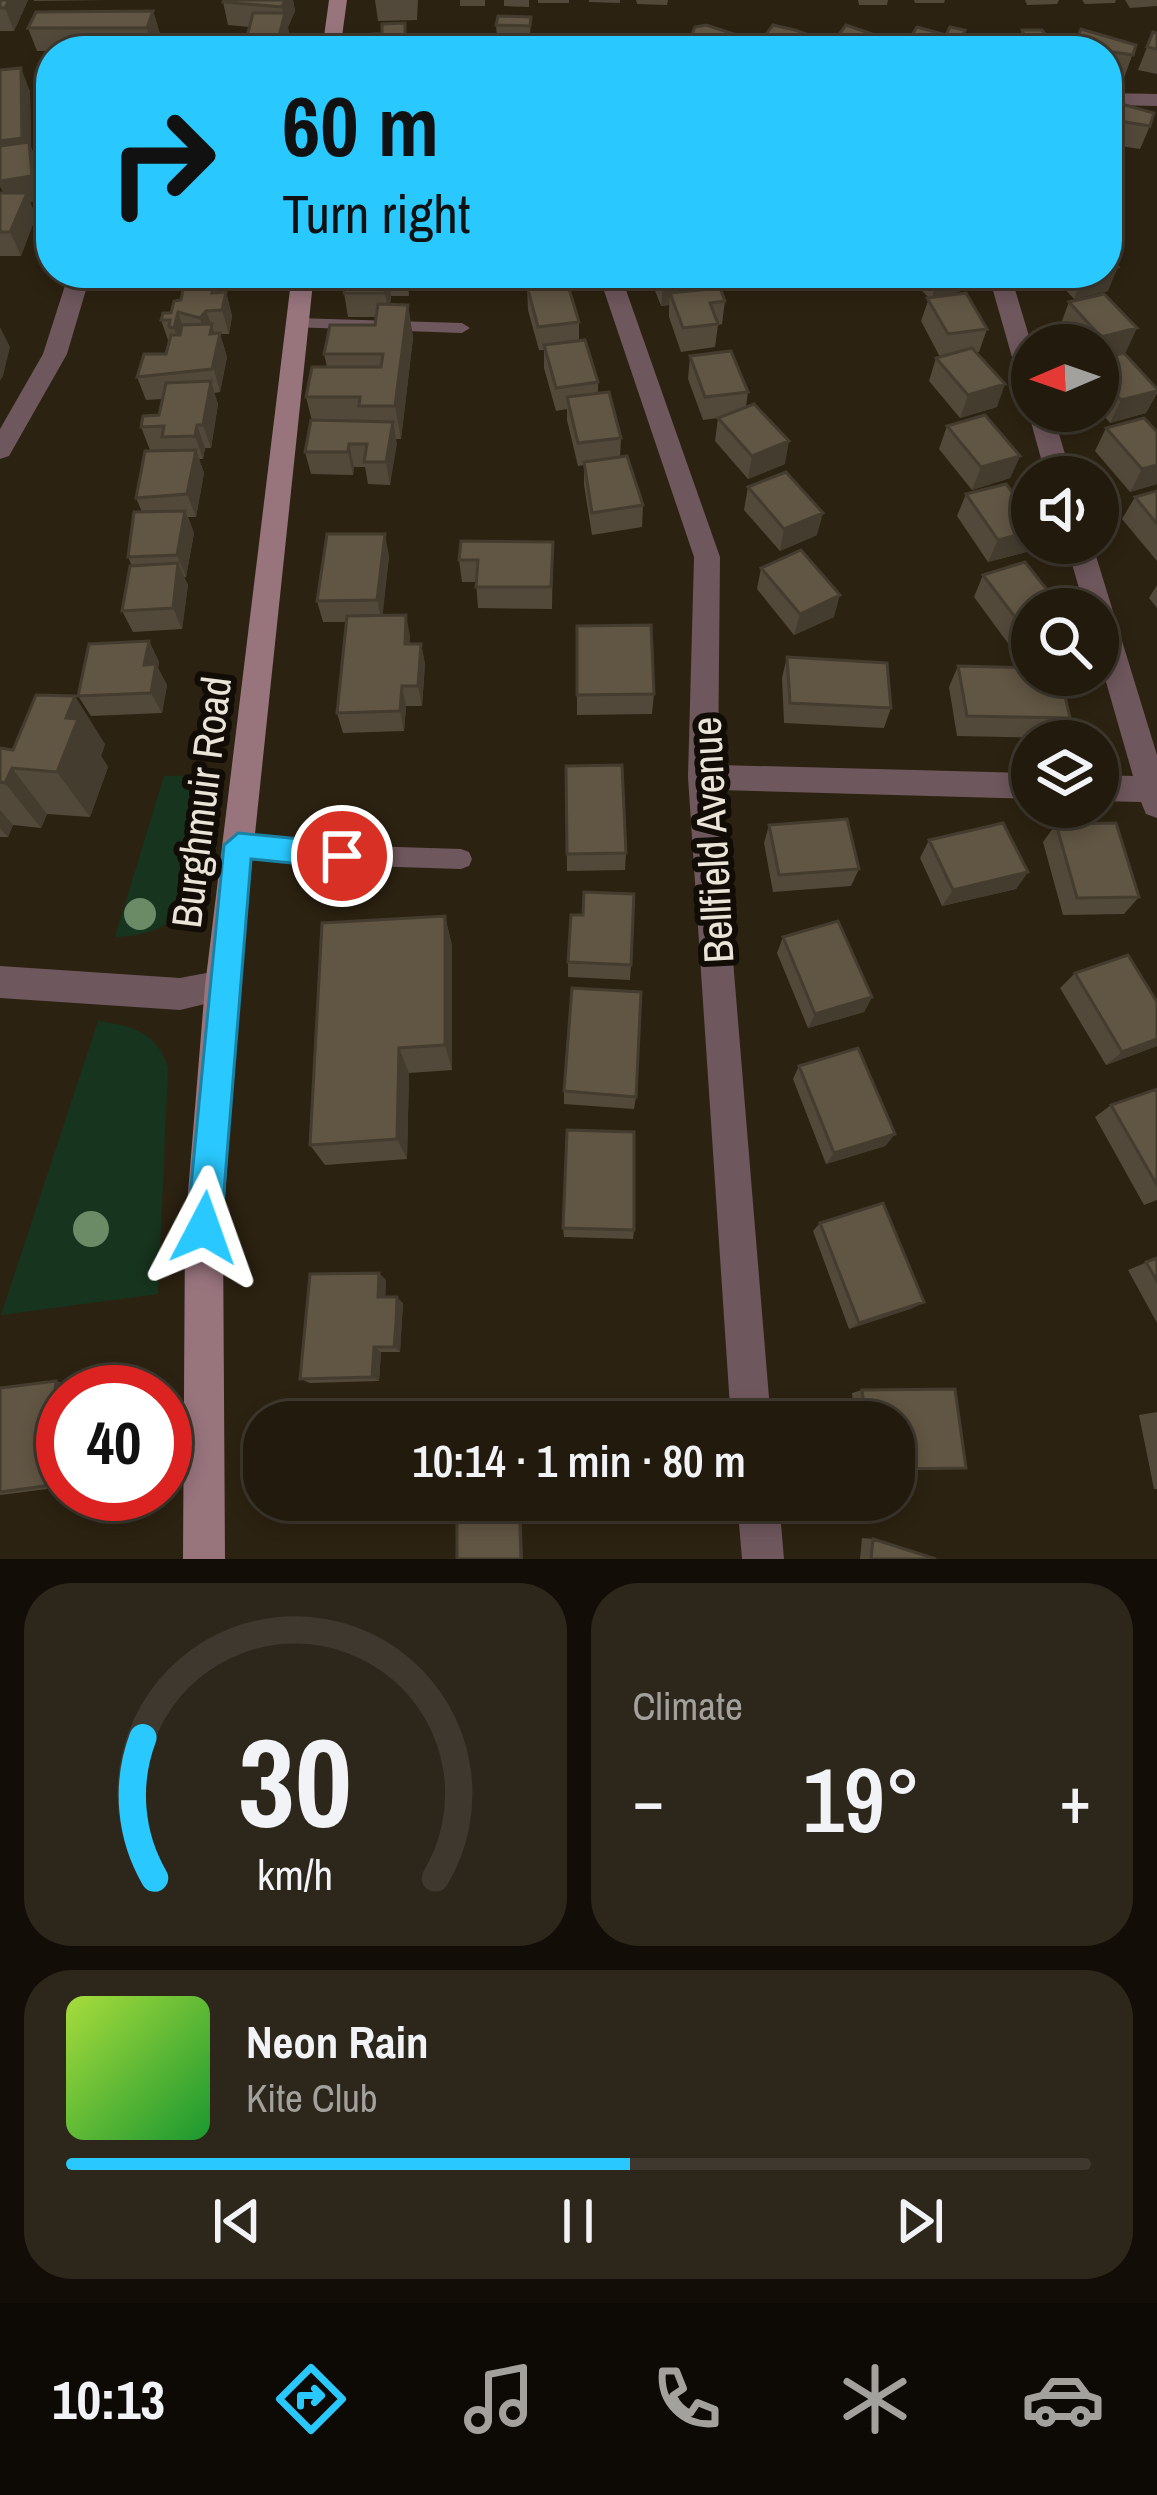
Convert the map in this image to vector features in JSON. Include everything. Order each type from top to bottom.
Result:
[{"type":"street","points":[[333,36],[338,0]]},
{"type":"street","points":[[1122,99],[1157,100]]},
{"type":"street","points":[[0,450],[55,354],[75,288]]},
{"type":"street","name":"Burghmuir Road","points":[[204,1559],[204,1228],[222,986],[301,288]]},
{"type":"street","name":"Bellfield Avenue","points":[[614,288],[707,557],[703,778],[750,1401]]},
{"type":"street","points":[[1003,288],[1014,324]]},
{"type":"street","points":[[1085,564],[1155,794],[1119,790]]},
{"type":"street","points":[[703,778],[1011,785]]},
{"type":"street","points":[[0,982],[180,994],[222,986]]},
{"type":"street","points":[[760,1521],[763,1559]]},
{"type":"lane","points":[[296,323],[462,328]]},
{"type":"lane","points":[[238,845],[302,854],[461,859]]},
{"type":"green space","points":[[212,775],[202,860],[186,905],[170,921],[147,932],[115,937],[164,776]]},
{"type":"green space","points":[[98,1021],[141,1032],[156,1045],[168,1067],[158,1294],[1,1315]]},
{"type":"building","points":[[224,0],[285,0],[282,7]]},
{"type":"building","points":[[153,11],[147,28],[28,28],[36,12]]},
{"type":"building","points":[[253,13],[285,13],[279,36],[247,36]]},
{"type":"building","points":[[498,16],[531,17],[530,26],[496,25]]},
{"type":"building","points":[[405,23],[405,36],[373,36],[382,34],[382,24]]},
{"type":"building","points":[[706,25],[740,36],[691,36],[695,27]]},
{"type":"building","points":[[773,25],[812,36],[765,36]]},
{"type":"building","points":[[846,25],[878,36],[838,36]]},
{"type":"building","points":[[917,27],[946,35],[950,27],[965,30],[962,36],[911,36]]},
{"type":"building","points":[[1081,29],[1105,36],[1078,36]]},
{"type":"building","points":[[1022,30],[1042,30],[1047,36],[1025,36]]},
{"type":"building","points":[[1153,32],[1157,33],[1157,49],[1147,47]]},
{"type":"building","points":[[1122,41],[1136,45],[1133,55],[1122,53]]},
{"type":"building","points":[[21,68],[22,138],[0,141],[0,70]]},
{"type":"building","points":[[1122,104],[1154,113],[1150,126],[1122,121]]},
{"type":"building","points":[[29,142],[32,176],[0,181],[0,146]]},
{"type":"building","points":[[0,193],[27,193],[10,232],[0,232]]},
{"type":"building","points":[[183,288],[226,292],[222,310],[206,311],[200,318],[178,312],[174,328],[169,327],[170,320],[161,320],[163,313],[171,313],[174,301],[181,300]]},
{"type":"building","points":[[345,288],[386,288],[385,293],[344,293]]},
{"type":"building","points":[[528,288],[569,288],[579,322],[538,327]]},
{"type":"building","points":[[720,288],[725,301],[710,303],[718,324],[683,328],[670,293]]},
{"type":"building","points":[[966,293],[987,329],[948,334],[927,298]]},
{"type":"building","points":[[1104,294],[1137,328],[1119,332],[1119,324],[1089,324],[1069,302]]},
{"type":"building","points":[[378,304],[408,305],[395,406],[359,406],[360,397],[306,397],[312,367],[381,367],[383,354],[324,354],[330,325],[375,325]]},
{"type":"building","points":[[212,324],[210,334],[220,333],[212,369],[137,377],[144,354],[166,354],[171,335],[180,335],[182,325]]},
{"type":"building","points":[[585,340],[598,382],[556,388],[544,345]]},
{"type":"building","points":[[972,348],[1005,384],[968,395],[936,358]]},
{"type":"building","points":[[731,351],[748,392],[705,397],[690,356]]},
{"type":"building","points":[[1124,353],[1157,391],[1121,400],[1119,354]]},
{"type":"building","points":[[211,381],[203,425],[197,425],[195,436],[162,437],[164,426],[141,427],[143,416],[159,415],[166,383]]},
{"type":"building","points":[[609,392],[621,438],[578,443],[567,397]]},
{"type":"building","points":[[754,404],[789,441],[752,456],[718,418]]},
{"type":"building","points":[[985,415],[1020,456],[981,467],[947,426]]},
{"type":"building","points":[[1144,418],[1157,432],[1157,465],[1142,469],[1110,432],[1119,432],[1119,425]]},
{"type":"building","points":[[311,420],[393,422],[386,462],[364,462],[367,444],[349,444],[348,452],[305,452]]},
{"type":"building","points":[[196,450],[187,494],[136,498],[145,451]]},
{"type":"building","points":[[627,456],[643,505],[592,513],[584,462]]},
{"type":"building","points":[[786,472],[823,513],[784,529],[748,487]]},
{"type":"building","points":[[1006,484],[1011,491],[1011,537],[998,540],[966,494]]},
{"type":"building","points":[[1157,491],[1157,524],[1135,497]]},
{"type":"building","points":[[185,511],[177,555],[128,557],[134,512]]},
{"type":"building","points":[[327,534],[385,534],[377,600],[317,601]]},
{"type":"building","points":[[461,541],[553,542],[551,587],[476,587],[478,560],[459,560]]},
{"type":"building","points":[[801,550],[840,595],[800,614],[761,568]]},
{"type":"building","points":[[178,563],[173,608],[122,611],[130,566]]},
{"type":"building","points":[[1027,564],[1045,588],[1011,588],[1011,612],[983,575]]},
{"type":"building","points":[[406,615],[405,644],[421,644],[418,686],[402,686],[400,711],[337,713],[347,616]]},
{"type":"building","points":[[651,625],[654,694],[577,695],[577,626]]},
{"type":"building","points":[[149,641],[144,665],[156,664],[151,693],[78,696],[89,644]]},
{"type":"building","points":[[787,657],[887,663],[891,708],[790,703]]},
{"type":"building","points":[[958,666],[1011,667],[1011,696],[1065,696],[1070,718],[967,716]]},
{"type":"building","points":[[36,695],[75,696],[66,718],[78,719],[57,772],[12,768],[5,783],[0,782],[0,748],[13,750]]},
{"type":"building","points":[[622,765],[626,853],[567,854],[566,766]]},
{"type":"building","points":[[847,819],[859,869],[779,875],[769,825]]},
{"type":"building","points":[[1003,823],[1028,872],[953,890],[929,840]]},
{"type":"building","points":[[1057,828],[1118,828],[1139,897],[1077,898]]},
{"type":"building","points":[[584,892],[634,894],[631,965],[568,962],[571,915],[583,915]]},
{"type":"building","points":[[445,916],[445,1045],[399,1048],[397,1139],[310,1145],[322,923]]},
{"type":"building","points":[[838,921],[872,997],[815,1014],[783,937]]},
{"type":"building","points":[[1128,955],[1157,1002],[1157,1039],[1122,1052],[1075,973]]},
{"type":"building","points":[[572,988],[641,992],[636,1097],[564,1091]]},
{"type":"building","points":[[858,1048],[895,1134],[834,1153],[799,1066]]},
{"type":"building","points":[[1157,1089],[1157,1185],[1111,1105]]},
{"type":"building","points":[[567,1130],[634,1132],[634,1230],[563,1228]]},
{"type":"building","points":[[883,1203],[924,1302],[859,1323],[820,1223]]},
{"type":"building","points":[[1157,1258],[1157,1281],[1146,1262]]},
{"type":"building","points":[[379,1273],[378,1297],[397,1297],[396,1323],[394,1347],[374,1347],[372,1377],[300,1379],[310,1274]]},
{"type":"building","points":[[36,1384],[36,1487],[0,1492],[0,1388]]},
{"type":"building","points":[[955,1389],[966,1468],[915,1469],[915,1401],[863,1401],[862,1390]]},
{"type":"building","points":[[457,1521],[520,1521],[521,1559],[457,1559]]},
{"type":"building","points":[[873,1539],[936,1559],[871,1559]]},
{"type":"route","points":[[204,1228],[238,845],[342,856]]}]
